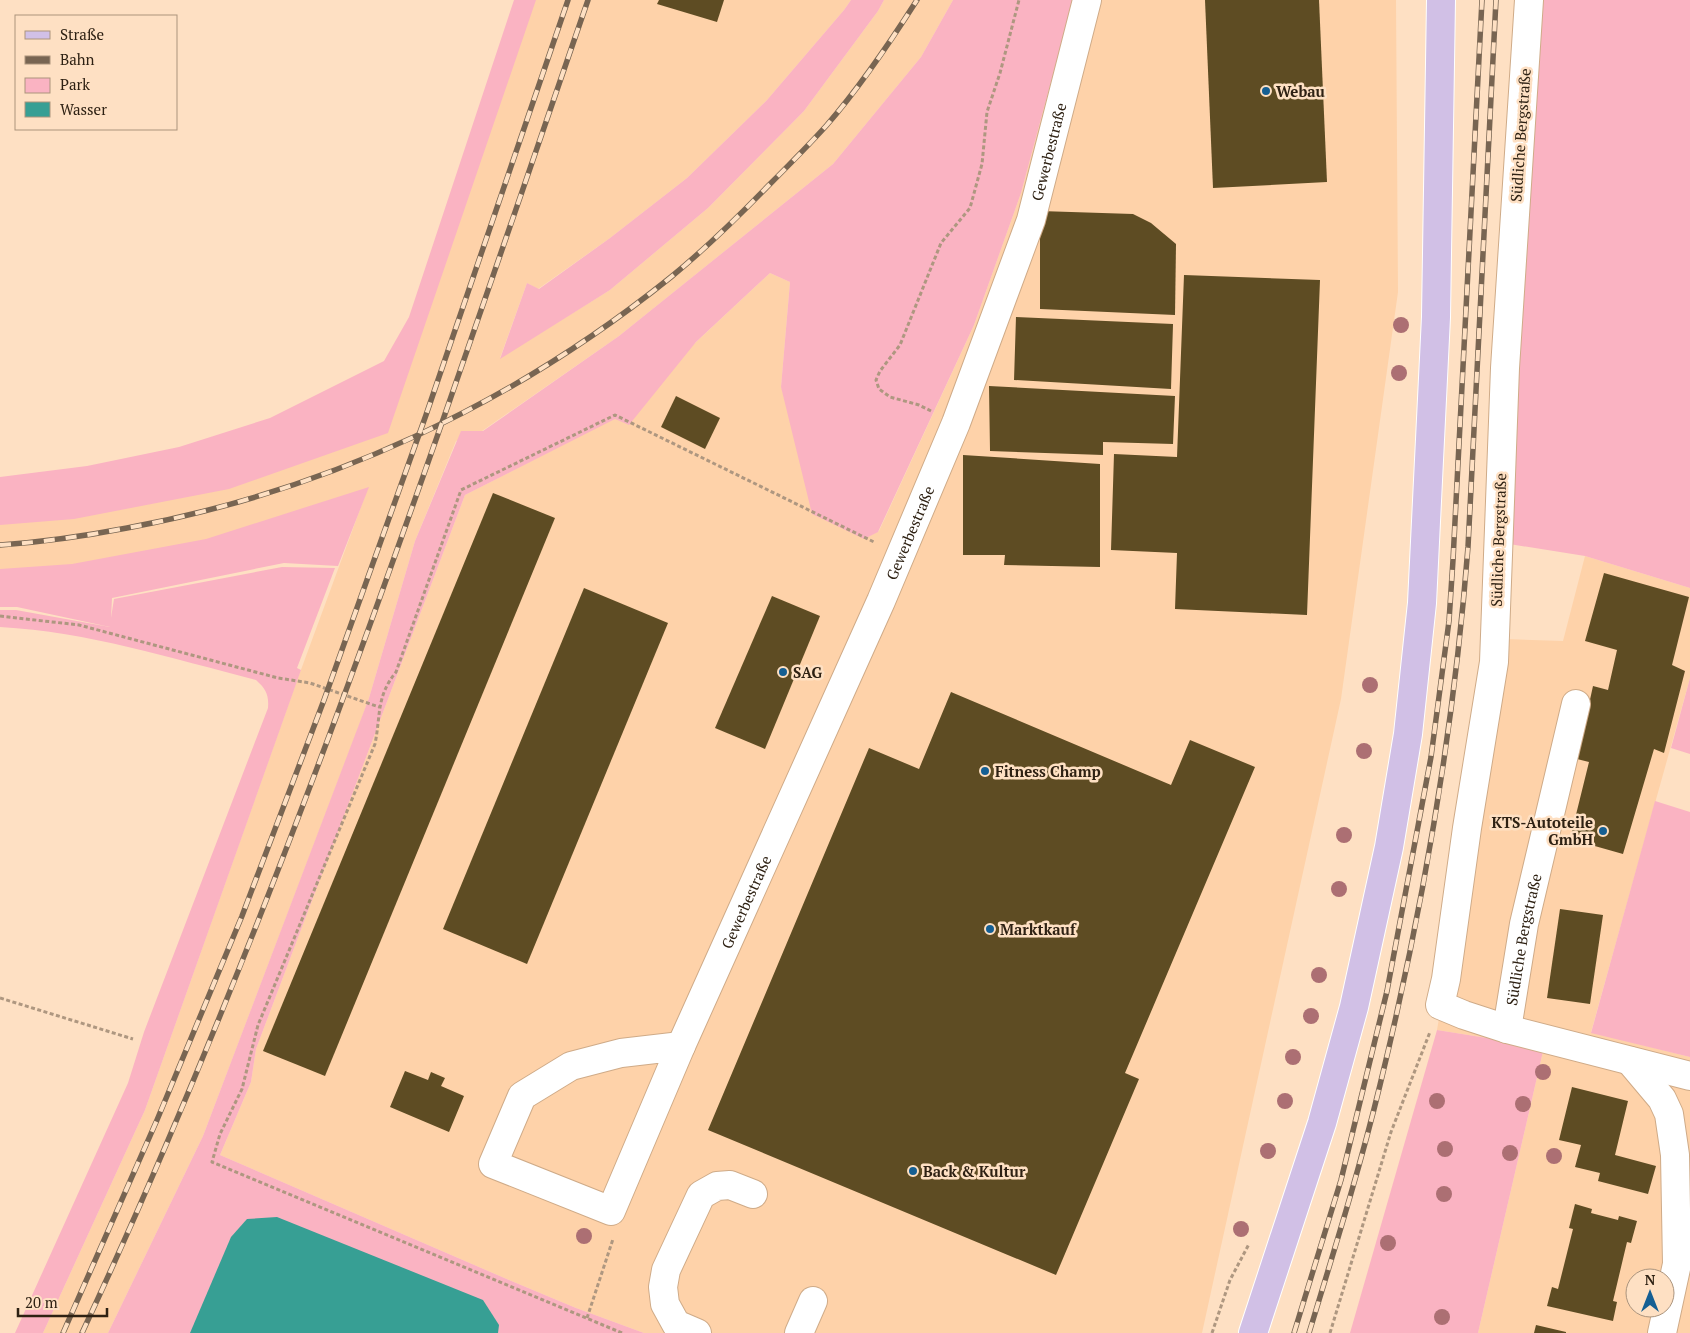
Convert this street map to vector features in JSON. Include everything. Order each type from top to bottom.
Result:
[{"type":"main road","points":[[1253,1333],[1322,1123],[1354,1007],[1389,847],[1408,734],[1422,603],[1435,326],[1441,0]]},
{"type":"street","name":"Gewerbestraße","points":[[611,1211],[681,1046],[900,556],[956,424],[1031,220],[1087,0]]},
{"type":"street","name":"Südliche Bergstraße","points":[[1440,1005],[1446,979],[1467,828],[1494,662],[1505,368],[1529,0]]},
{"type":"street","name":"Südliche Bergstraße","points":[[1506,1029],[1524,924],[1576,704]]},
{"type":"street","points":[[1440,1005],[1506,1029],[1690,1076]]},
{"type":"street","points":[[611,1211],[493,1164],[522,1096],[571,1066],[621,1053],[681,1046]]},
{"type":"street","points":[[1630,1061],[1662,1099],[1669,1114],[1675,1156],[1677,1264],[1662,1333]]},
{"type":"street","points":[[697,1333],[676,1324],[665,1304],[663,1287],[666,1270],[701,1195],[717,1186],[730,1185],[753,1194]]},
{"type":"street","points":[[799,1333],[813,1301]]},
{"type":"path","points":[[956,424],[919,405],[890,397],[879,389],[876,380],[880,371],[900,345],[941,242],[970,208],[982,164],[987,112],[1000,73],[1019,0]]},
{"type":"path","points":[[622,1333],[212,1162],[220,1134],[242,1089],[258,1025],[375,744],[379,724],[379,707],[388,683],[396,672],[461,490],[615,414],[900,556]]},
{"type":"path","points":[[0,616],[78,625],[278,678],[310,683],[379,707]]},
{"type":"path","points":[[0,998],[132,1039]]},
{"type":"path","points":[[1330,1333],[1391,1132],[1440,1005]]},
{"type":"path","points":[[587,1318],[613,1238],[611,1211]]},
{"type":"path","points":[[1212,1333],[1230,1280],[1252,1238]]},
{"type":"shaded area","points":[[533,0],[851,0],[767,100],[687,178],[610,238],[538,289],[527,283],[500,358],[610,290],[708,208],[804,111],[878,11],[884,0],[953,0],[921,57],[833,164],[619,336],[482,431],[456,441],[415,541],[360,723],[203,1136],[108,1333],[43,1333],[145,1110],[295,686],[365,496],[213,543],[66,570],[0,574],[0,514],[393,413]]},
{"type":"shaded area","points":[[1073,0],[1396,0],[1398,292],[1341,699],[1202,1333],[644,1333],[576,1308],[509,1280],[220,1155],[251,1082],[256,1049],[465,495],[615,418],[770,273],[790,282],[781,387],[863,539],[879,531],[974,325],[1021,193]]},
{"type":"shaded area","points":[[1585,556],[1690,588],[1690,678],[1591,1032],[1690,1057],[1690,1333],[1478,1333],[1544,1047],[1437,1030],[1505,639],[1563,641]]},
{"type":"green space","points":[[514,0],[536,0],[388,433],[229,489],[74,519],[0,525],[0,477],[87,466],[179,447],[270,418],[384,361],[409,317]]},
{"type":"green space","points":[[851,0],[884,0],[878,11],[804,111],[708,208],[610,290],[500,359],[527,283],[539,289],[610,238],[687,178],[767,100]]},
{"type":"green space","points":[[953,0],[1073,0],[1021,193],[974,325],[878,532],[864,539],[812,514],[781,387],[790,282],[770,273],[696,342],[629,425],[615,419],[465,495],[256,1049],[251,1082],[220,1155],[509,1280],[576,1308],[644,1333],[108,1333],[203,1136],[369,698],[415,541],[461,431],[483,431],[619,336],[833,164],[921,57]]},
{"type":"green space","points":[[1535,0],[1690,0],[1690,588],[1585,556],[1503,543]]},
{"type":"green space","points":[[369,487],[338,566],[284,563],[112,598],[111,618],[114,599],[282,567],[335,568],[297,668],[301,670],[145,1110],[43,1333],[15,1333],[128,1083],[144,1032],[268,708],[268,703],[266,692],[256,680],[97,640],[65,634],[0,627],[0,610],[16,610],[110,627],[17,607],[0,607],[0,569],[72,564],[206,539]]},
{"type":"green space","points":[[1690,678],[1690,754],[1671,748]]},
{"type":"green space","points":[[1655,801],[1690,812],[1690,1057],[1591,1033]]},
{"type":"green space","points":[[1437,1030],[1544,1047],[1478,1333],[1350,1333]]},
{"type":"water","points":[[277,1217],[483,1300],[499,1325],[498,1333],[190,1333],[231,1237],[247,1219]]},
{"type":"building","points":[[659,0],[724,0],[717,22],[657,4]]},
{"type":"building","name":"Webau","points":[[1205,0],[1319,0],[1327,182],[1213,188]]},
{"type":"building","points":[[1040,211],[1133,214],[1151,223],[1176,244],[1175,315],[1040,309]]},
{"type":"building","points":[[1184,275],[1320,280],[1307,615],[1175,609],[1177,553],[1111,550],[1114,454],[1177,457]]},
{"type":"building","points":[[1016,317],[1173,324],[1171,389],[1014,380]]},
{"type":"building","points":[[989,386],[1175,396],[1173,444],[1103,442],[1103,455],[990,451]]},
{"type":"building","points":[[676,396],[720,418],[705,449],[661,427]]},
{"type":"building","points":[[963,455],[1100,464],[1100,567],[1004,565],[1005,555],[963,555]]},
{"type":"building","points":[[493,493],[555,518],[325,1076],[263,1051]]},
{"type":"building","points":[[1604,573],[1689,597],[1672,665],[1685,671],[1664,753],[1654,749],[1623,854],[1570,839],[1589,762],[1577,759],[1593,686],[1608,690],[1617,650],[1585,641]]},
{"type":"building","points":[[584,588],[668,623],[527,964],[443,929]]},
{"type":"building","points":[[772,596],[820,616],[765,749],[715,728]]},
{"type":"building","name":"Marktkauf","points":[[951,692],[1171,785],[1190,740],[1255,767],[1125,1073],[1139,1079],[1056,1275],[708,1130],[869,748],[919,769]]},
{"type":"building","points":[[1560,909],[1603,915],[1590,1004],[1547,998]]},
{"type":"building","points":[[405,1071],[428,1080],[431,1072],[445,1078],[441,1086],[464,1096],[449,1132],[390,1107]]},
{"type":"building","points":[[1572,1087],[1628,1101],[1615,1155],[1656,1166],[1648,1194],[1598,1181],[1600,1173],[1575,1167],[1581,1145],[1559,1140]]},
{"type":"building","points":[[1575,1204],[1592,1209],[1591,1213],[1618,1220],[1619,1216],[1637,1221],[1631,1243],[1627,1242],[1613,1301],[1617,1302],[1613,1321],[1547,1306],[1552,1287],[1558,1289],[1573,1229],[1569,1228]]},
{"type":"building","points":[[1536,1325],[1566,1332],[1566,1333],[1534,1333]]},
{"type":"railway","points":[[63,1333],[157,1120],[242,916],[324,700],[426,415],[568,0]]},
{"type":"railway","points":[[82,1333],[155,1170],[224,1006],[290,840],[413,505],[588,0]]},
{"type":"railway","points":[[0,545],[95,534],[127,528],[201,512],[274,491],[345,466],[414,437],[482,403],[547,365],[610,323],[671,277],[745,210],[805,149],[839,111],[874,65],[917,0]]},
{"type":"railway","points":[[1294,1333],[1341,1180],[1387,991],[1431,757],[1449,621],[1482,0]]},
{"type":"railway","points":[[1309,1333],[1355,1178],[1396,1019],[1423,885],[1445,751],[1462,615],[1468,547],[1496,0]]},
{"type":"place","name":"Webau","points":[[1266,91]]},
{"type":"place","name":"SAG","points":[[783,672]]},
{"type":"place","name":"Fitness Champ","points":[[985,771]]},
{"type":"place","name":"KTS-Autoteile GmbH","points":[[1603,831]]},
{"type":"place","name":"Marktkauf","points":[[990,929]]},
{"type":"place","name":"Back & Kultur","points":[[913,1171]]}]
